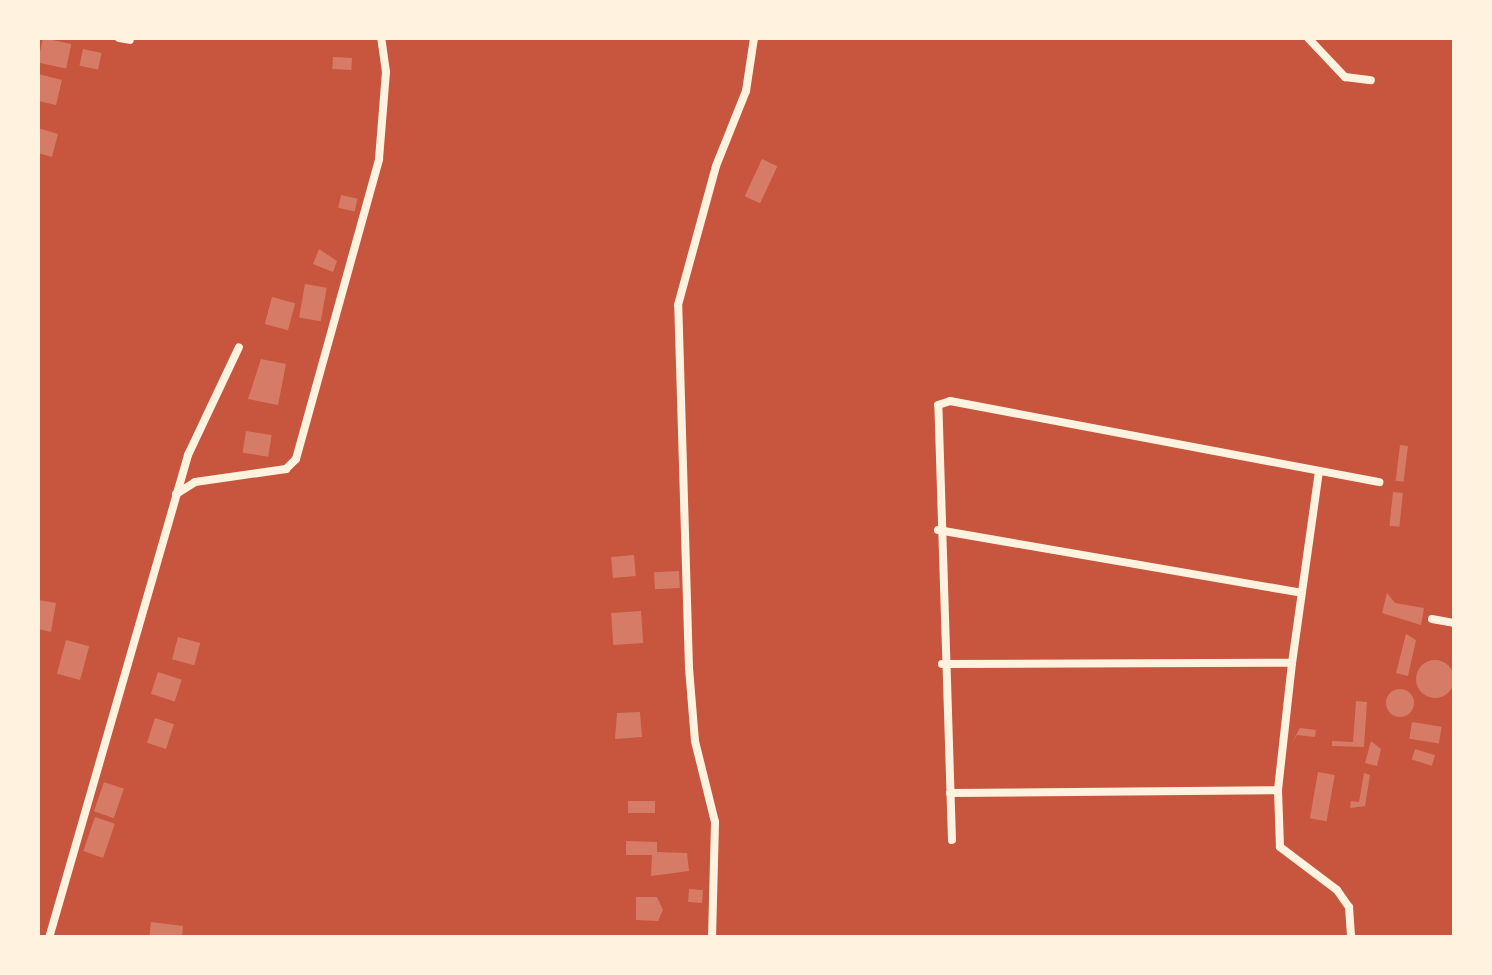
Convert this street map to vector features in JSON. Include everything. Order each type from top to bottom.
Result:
[{"type":"street","points":[[119,38],[130,40]]},
{"type":"street","points":[[176,494],[195,482],[286,468],[296,459],[379,160],[386,72],[381,38]]},
{"type":"street","points":[[712,938],[715,822],[695,741],[689,668],[678,305],[716,166],[746,91],[754,38]]},
{"type":"street","points":[[1308,38],[1346,78],[1372,80]]},
{"type":"street","points":[[49,938],[176,494],[239,347]]},
{"type":"street","points":[[952,840],[935,413],[950,402],[1380,482]]},
{"type":"street","points":[[1320,471],[1278,790],[1280,847],[1337,890],[1349,907],[1351,938]]},
{"type":"street","points":[[938,530],[1302,593]]},
{"type":"street","points":[[1432,619],[1454,623]]},
{"type":"street","points":[[942,664],[1292,663]]},
{"type":"street","points":[[950,793],[1278,790]]},
{"type":"building","points":[[43,38],[71,44],[66,68],[38,62]]},
{"type":"building","points":[[83,49],[102,53],[98,70],[79,66]]},
{"type":"building","points":[[333,57],[352,58],[351,70],[332,69]]},
{"type":"building","points":[[38,74],[62,80],[56,105],[38,101]]},
{"type":"building","points":[[38,128],[58,134],[52,157],[38,153]]},
{"type":"building","points":[[762,159],[777,166],[760,203],[745,196]]},
{"type":"building","points":[[341,195],[358,199],[355,211],[338,208]]},
{"type":"building","points":[[319,249],[337,261],[333,272],[313,264]]},
{"type":"building","points":[[305,284],[327,288],[321,321],[299,317]]},
{"type":"building","points":[[272,297],[295,303],[288,330],[265,324]]},
{"type":"building","points":[[261,359],[286,364],[278,405],[248,399]]},
{"type":"building","points":[[246,431],[272,435],[268,457],[243,453]]},
{"type":"building","points":[[1400,445],[1408,446],[1404,482],[1396,481]]},
{"type":"building","points":[[1393,492],[1403,493],[1399,527],[1389,526]]},
{"type":"building","points":[[634,555],[636,576],[613,578],[611,557]]},
{"type":"building","points":[[679,571],[680,588],[655,589],[654,572]]},
{"type":"building","points":[[1387,593],[1395,603],[1424,608],[1421,625],[1382,613]]},
{"type":"building","points":[[38,600],[56,603],[51,632],[38,629]]},
{"type":"building","points":[[641,611],[643,643],[613,645],[611,613]]},
{"type":"building","points":[[1406,634],[1416,640],[1408,676],[1396,673]]},
{"type":"building","points":[[178,637],[200,643],[194,665],[172,659]]},
{"type":"building","points":[[66,640],[89,646],[80,680],[57,674]]},
{"type":"building","points":[[1435,660],[1449,665],[1454,679],[1449,693],[1435,698],[1421,693],[1416,679],[1421,665]]},
{"type":"building","points":[[158,672],[182,680],[175,702],[151,694]]},
{"type":"building","points":[[1400,689],[1410,693],[1414,703],[1410,713],[1400,717],[1390,713],[1386,703],[1390,693]]},
{"type":"building","points":[[1356,701],[1367,702],[1364,747],[1332,746],[1332,741],[1353,742]]},
{"type":"building","points":[[640,712],[642,737],[615,739],[617,713]]},
{"type":"building","points":[[155,718],[174,724],[166,749],[147,743]]},
{"type":"building","points":[[1412,722],[1442,727],[1439,743],[1409,739]]},
{"type":"building","points":[[1300,728],[1316,730],[1315,737],[1297,735],[1291,744]]},
{"type":"building","points":[[1371,741],[1381,749],[1377,766],[1365,763]]},
{"type":"building","points":[[1415,749],[1435,755],[1432,766],[1412,760]]},
{"type":"building","points":[[1318,772],[1335,775],[1327,821],[1310,818]]},
{"type":"building","points":[[1364,773],[1370,775],[1365,806],[1350,808],[1351,801],[1359,802]]},
{"type":"building","points":[[104,782],[124,789],[114,818],[94,811]]},
{"type":"building","points":[[628,801],[655,801],[655,813],[628,813]]},
{"type":"building","points":[[95,817],[115,824],[103,858],[83,851]]},
{"type":"building","points":[[626,841],[657,842],[657,852],[687,853],[689,871],[651,876],[652,855],[626,855]]},
{"type":"building","points":[[689,889],[703,890],[702,903],[688,902]]},
{"type":"building","points":[[636,897],[657,897],[663,910],[658,921],[636,920]]},
{"type":"building","points":[[151,922],[183,926],[182,938],[149,938]]}]
